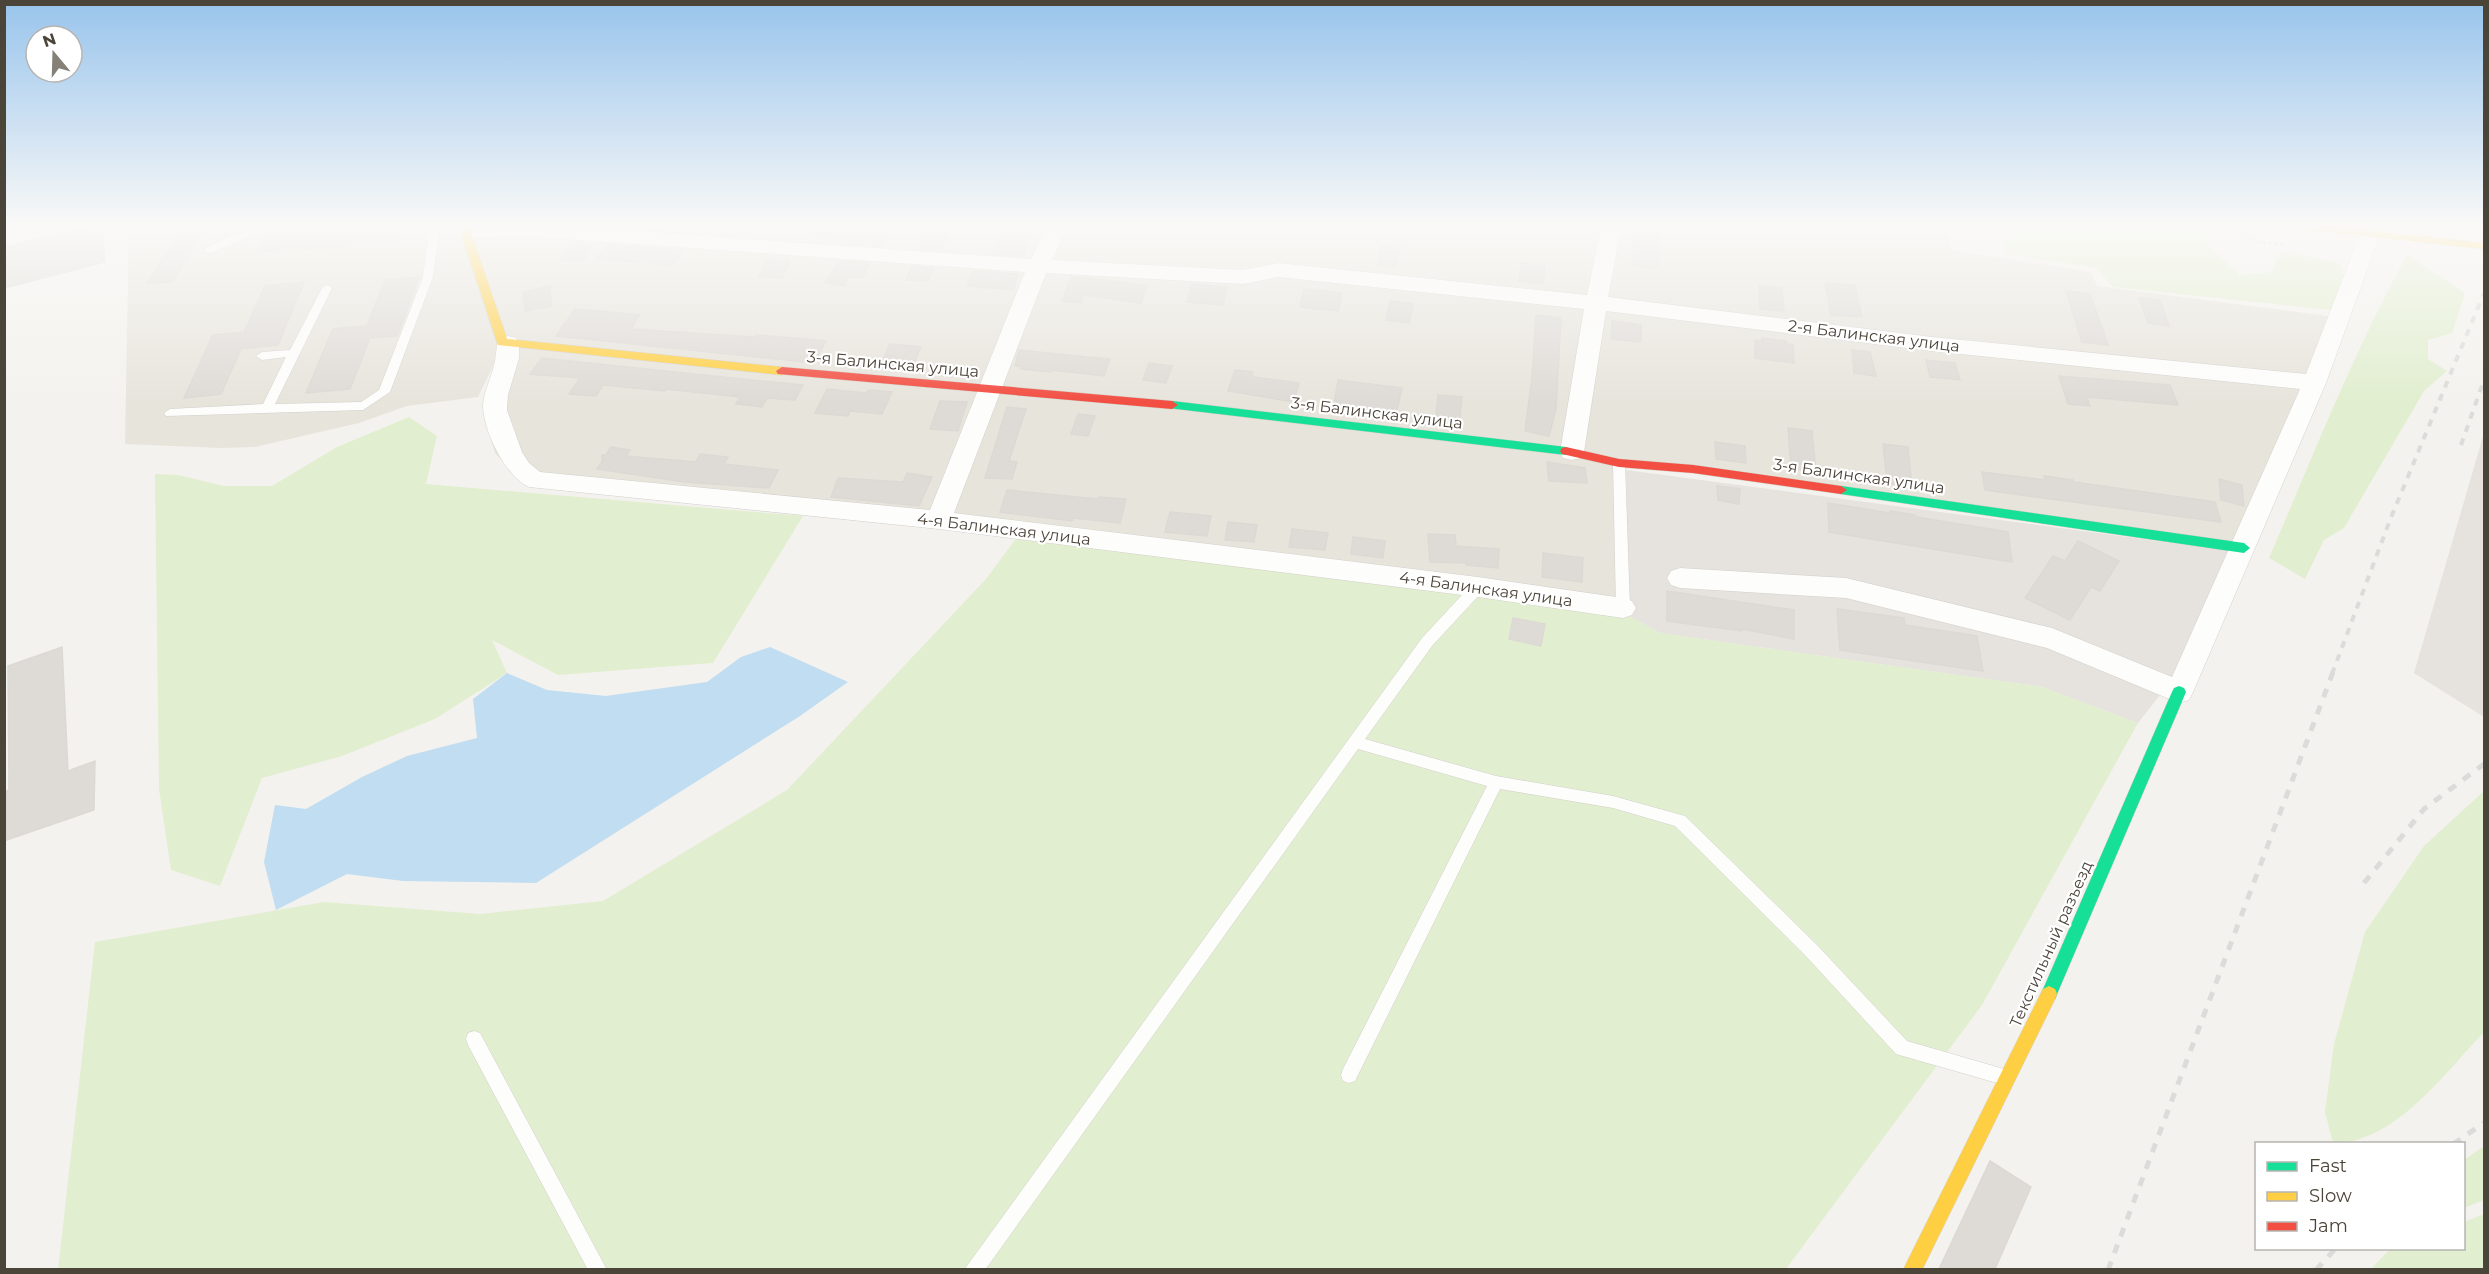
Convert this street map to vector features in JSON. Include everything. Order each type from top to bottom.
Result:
[{"type":"street","points":[[484,283],[505,342]]},
{"type":"street","points":[[939,520],[1031,283]]},
{"type":"street","name":"2-я Балинская улица","points":[[1408,283],[1596,303],[1932,344],[2314,383]]},
{"type":"street","points":[[1572,452],[1600,283]]},
{"type":"street","points":[[1680,578],[1846,588],[2052,639],[2179,692],[2244,548],[2314,383],[2351,283]]},
{"type":"street","name":"3-я Балинская улица","points":[[505,342],[742,368],[1161,404],[1572,452],[1619,464],[1693,469],[2244,548]]},
{"type":"street","name":"4-я Балинская улица","points":[[505,342],[509,352],[495,404],[500,425],[515,461],[527,476],[538,481],[939,520],[1478,587],[1623,608]]},
{"type":"street","name":"Текстильный разъезд","points":[[1912,1269],[2006,1077],[2044,1006],[2179,692]]},
{"type":"lane","points":[[170,413],[363,406],[384,392],[426,283]]},
{"type":"lane","points":[[267,408],[327,288]]},
{"type":"lane","points":[[262,356],[294,353]]},
{"type":"lane","points":[[1619,464],[1623,608]]},
{"type":"lane","points":[[973,1269],[1427,642],[1478,587]]},
{"type":"lane","points":[[1356,742],[1496,782],[1613,802],[1680,821],[1810,950],[1902,1048],[2006,1077]]},
{"type":"lane","points":[[1349,1075],[1496,782]]},
{"type":"lane","points":[[474,1039],[598,1269]]},
{"type":"shaded area","points":[[128,283],[2096,283],[2097,286],[2336,317],[2238,543],[1614,458],[1616,600],[523,483],[495,453],[485,418],[500,352],[478,397],[407,406],[359,423],[255,447],[125,444]]},
{"type":"shaded area","points":[[2484,433],[2484,717],[2414,673]]},
{"type":"shaded area","points":[[1626,470],[2231,551],[2172,680],[2138,723],[2042,687],[1660,633],[1629,616]]},
{"type":"green space","points":[[2110,283],[2346,283],[2332,310],[2113,287]]},
{"type":"green space","points":[[2392,283],[2450,283],[2465,293],[2452,333],[2428,340],[2428,359],[2447,371],[2424,391],[2344,528],[2324,540],[2305,579],[2269,558],[2351,367]]},
{"type":"green space","points":[[409,417],[437,436],[426,484],[803,516],[713,663],[558,675],[492,640],[507,673],[435,719],[342,756],[262,778],[220,886],[171,870],[159,789],[155,474],[178,475],[224,486],[272,486],[337,447]]},
{"type":"green space","points":[[1020,533],[1629,616],[1660,633],[2042,687],[2138,723],[1982,1005],[1786,1269],[58,1270],[95,942],[324,902],[480,914],[603,901],[787,790],[986,579]]},
{"type":"green space","points":[[2484,791],[2484,1032],[2417,1103],[2397,1119],[2377,1132],[2355,1140],[2333,1142],[2325,1112],[2334,1044],[2365,932],[2424,846]]},
{"type":"green space","points":[[2484,1146],[2484,1200],[2465,1208],[2465,1159]]},
{"type":"green space","points":[[2484,1214],[2484,1269],[2371,1269],[2389,1250],[2465,1250],[2465,1222]]},
{"type":"water","points":[[770,647],[848,682],[800,716],[536,883],[403,881],[347,874],[276,910],[264,862],[275,805],[306,809],[362,777],[407,756],[477,738],[473,699],[507,673],[547,690],[606,696],[707,682],[741,657]]},
{"type":"building","points":[[4,283],[22,283],[4,288]]},
{"type":"building","points":[[303,283],[278,345],[241,349],[221,394],[184,398],[213,335],[244,332],[265,286]]},
{"type":"building","points":[[384,283],[417,283],[397,336],[370,338],[350,389],[306,393],[333,329],[367,326]]},
{"type":"building","points":[[968,283],[1015,283],[1013,290],[967,286]]},
{"type":"building","points":[[1069,283],[1129,283],[1147,286],[1141,303],[1083,295],[1081,303],[1062,301]]},
{"type":"building","points":[[1825,283],[1855,285],[1862,317],[1831,315]]},
{"type":"building","points":[[1192,284],[1227,287],[1223,305],[1187,302]]},
{"type":"building","points":[[550,286],[552,306],[525,311],[523,292]]},
{"type":"building","points":[[1759,286],[1782,288],[1784,311],[1760,309]]},
{"type":"building","points":[[1304,289],[1342,293],[1338,311],[1300,307]]},
{"type":"building","points":[[2066,291],[2090,294],[2108,345],[2082,342]]},
{"type":"building","points":[[2139,298],[2160,300],[2169,326],[2148,323]]},
{"type":"building","points":[[1390,301],[1413,304],[1409,323],[1386,320]]},
{"type":"building","points":[[575,309],[640,315],[631,329],[826,341],[814,363],[556,336]]},
{"type":"building","points":[[1536,315],[1561,318],[1556,409],[1549,436],[1525,431],[1532,378]]},
{"type":"building","points":[[1612,321],[1641,325],[1641,342],[1611,339]]},
{"type":"building","points":[[1762,338],[1786,341],[1787,344],[1793,345],[1794,363],[1755,358],[1755,340],[1763,341]]},
{"type":"building","points":[[890,344],[921,347],[913,366],[904,365],[902,370],[879,368]]},
{"type":"building","points":[[1019,350],[1110,359],[1104,376],[1052,370],[1051,372],[1021,369],[1022,367],[1015,366]]},
{"type":"building","points":[[1852,350],[1870,352],[1876,376],[1854,373]]},
{"type":"building","points":[[542,358],[803,385],[795,400],[767,398],[762,407],[736,404],[740,397],[666,389],[665,391],[603,385],[596,396],[569,394],[580,378],[530,374]]},
{"type":"building","points":[[1926,360],[1955,363],[1960,380],[1930,377]]},
{"type":"building","points":[[1149,363],[1172,366],[1166,383],[1143,380]]},
{"type":"building","points":[[1235,370],[1253,372],[1252,377],[1299,383],[1294,402],[1228,391]]},
{"type":"building","points":[[2059,376],[2170,385],[2178,405],[2087,397],[2090,406],[2068,404]]},
{"type":"building","points":[[1338,380],[1402,388],[1396,414],[1334,405]]},
{"type":"building","points":[[827,389],[866,393],[869,390],[892,392],[882,414],[850,411],[848,416],[815,413]]},
{"type":"building","points":[[1438,395],[1462,397],[1460,419],[1436,416]]},
{"type":"building","points":[[940,401],[967,402],[958,431],[930,429]]},
{"type":"building","points":[[1007,407],[1026,409],[1009,461],[1017,462],[1012,479],[985,478]]},
{"type":"building","points":[[1078,414],[1095,416],[1088,436],[1071,434]]},
{"type":"building","points":[[1788,428],[1812,431],[1816,471],[1791,468]]},
{"type":"building","points":[[1715,442],[1745,446],[1746,463],[1716,459]]},
{"type":"building","points":[[1883,444],[1908,447],[1912,487],[1887,483]]},
{"type":"building","points":[[611,447],[630,450],[626,456],[696,462],[700,454],[728,457],[724,464],[778,470],[769,488],[685,482],[597,469],[602,462],[602,455],[606,455]]},
{"type":"building","points":[[1547,462],[1585,468],[1587,483],[1549,481]]},
{"type":"building","points":[[1982,472],[2045,480],[2044,476],[2215,502],[2221,522],[1985,490]]},
{"type":"building","points":[[907,473],[932,477],[919,506],[831,497],[838,478],[903,482]]},
{"type":"building","points":[[2219,479],[2242,485],[2244,506],[2221,500]]},
{"type":"building","points":[[1717,486],[1740,489],[1739,504],[1718,500]]},
{"type":"building","points":[[1007,490],[1098,499],[1099,497],[1126,499],[1120,523],[1073,518],[1072,521],[1000,512]]},
{"type":"building","points":[[1828,503],[1915,515],[2008,532],[2012,562],[1829,532]]},
{"type":"building","points":[[1170,512],[1211,516],[1207,536],[1165,532]]},
{"type":"building","points":[[1228,522],[1257,525],[1254,542],[1225,540]]},
{"type":"building","points":[[1292,529],[1328,533],[1325,550],[1289,547]]},
{"type":"building","points":[[1428,534],[1455,535],[1456,546],[1499,549],[1498,568],[1466,565],[1467,563],[1430,562]]},
{"type":"building","points":[[1353,537],[1385,541],[1383,558],[1351,554]]},
{"type":"building","points":[[2078,541],[2119,561],[2100,591],[2091,587],[2070,620],[2025,598],[2053,556],[2065,561]]},
{"type":"building","points":[[1543,553],[1583,558],[1582,582],[1542,577]]},
{"type":"building","points":[[1667,591],[1794,610],[1794,639],[1742,629],[1742,631],[1667,621]]},
{"type":"building","points":[[1837,609],[1904,618],[1905,625],[1977,636],[1983,671],[1840,650]]},
{"type":"building","points":[[1513,618],[1545,624],[1541,646],[1509,639]]},
{"type":"building","points":[[62,647],[68,771],[95,761],[94,810],[4,841],[4,792],[9,790],[8,666]]},
{"type":"building","points":[[1990,1161],[2031,1187],[1995,1269],[1939,1269]]},
{"type":"railway","points":[[2332,674],[2390,520],[2484,293]]},
{"type":"railway","points":[[2461,445],[2484,380]]},
{"type":"railway","points":[[2108,1270],[2333,672]]},
{"type":"railway","points":[[2364,883],[2424,809],[2484,764]]},
{"type":"railway","points":[[2456,1142],[2484,1123]]},
{"type":"railway","points":[[2316,1270],[2334,1250]]},
{"type":"traffic: fast","points":[[1172,405],[1566,451]]},
{"type":"traffic: fast","points":[[1841,490],[2244,548]]},
{"type":"traffic: fast","points":[[2049,994],[2179,692]]},
{"type":"traffic: slow","points":[[483,283],[502,342],[782,371]]},
{"type":"traffic: slow","points":[[1912,1270],[2049,994]]},
{"type":"traffic: jam","points":[[782,371],[1172,405]]},
{"type":"traffic: jam","points":[[1566,451],[1619,463],[1693,469],[1841,490]]}]
